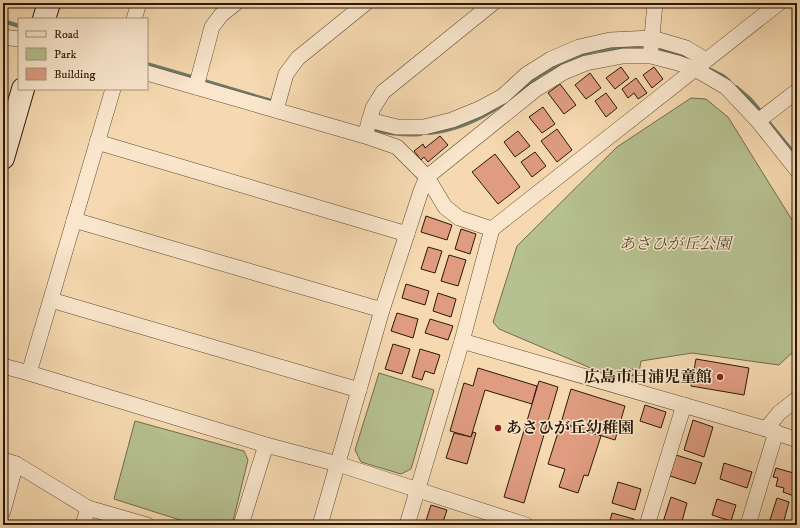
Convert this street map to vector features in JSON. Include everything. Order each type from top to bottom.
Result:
[{"type":"street","points":[[44,18],[49,3]]},
{"type":"street","points":[[134,18],[139,3]]},
{"type":"street","points":[[196,87],[212,27],[221,15],[236,3]]},
{"type":"street","points":[[276,110],[286,74],[298,58],[366,3]]},
{"type":"street","points":[[365,136],[372,108],[383,92],[492,3]]},
{"type":"street","points":[[651,56],[655,3]]},
{"type":"street","points":[[407,525],[462,341],[492,229],[779,3]]},
{"type":"street","points":[[3,37],[18,39]]},
{"type":"street","points":[[370,120],[397,127],[424,127],[452,120],[479,110],[503,96],[528,74],[545,62],[579,47],[610,40],[652,38],[686,48],[701,65],[726,87],[758,121],[797,170]]},
{"type":"street","points":[[320,525],[382,310],[427,177],[535,90],[564,72],[586,62],[623,56],[651,56],[701,65]]},
{"type":"street","points":[[148,73],[365,136],[397,147],[427,177],[445,207],[459,218],[492,229]]},
{"type":"street","points":[[3,158],[23,90]]},
{"type":"street","points":[[29,373],[113,90]]},
{"type":"street","points":[[758,121],[797,91]]},
{"type":"street","points":[[97,142],[407,234]]},
{"type":"street","points":[[74,220],[382,310]]},
{"type":"street","points":[[51,300],[359,390]]},
{"type":"street","points":[[462,341],[684,405],[797,440]]},
{"type":"street","points":[[3,366],[266,445],[338,464],[417,490],[488,519],[526,525]]},
{"type":"street","points":[[748,525],[771,431],[779,413],[797,399]]},
{"type":"street","points":[[647,525],[684,405]]},
{"type":"street","points":[[241,525],[266,445]]},
{"type":"street","points":[[3,511],[10,462],[88,508],[147,525]]},
{"type":"street","points":[[83,525],[88,508]]},
{"type":"green space","name":"あさひが丘公園","points":[[691,98],[706,99],[728,117],[797,228],[797,348],[779,365],[692,353],[641,361],[637,383],[600,372],[499,329],[493,322],[517,246],[617,147]]},
{"type":"green space","points":[[379,373],[434,390],[411,469],[401,474],[361,462],[355,450]]},
{"type":"green space","points":[[135,421],[244,451],[248,460],[232,525],[196,525],[114,499]]},
{"type":"building","points":[[621,67],[629,78],[615,89],[606,78]]},
{"type":"building","points":[[654,67],[663,79],[652,88],[643,75]]},
{"type":"building","points":[[590,73],[601,88],[586,99],[575,85]]},
{"type":"building","points":[[636,78],[647,93],[638,99],[634,93],[628,98],[622,89]]},
{"type":"building","points":[[560,84],[576,105],[564,114],[548,93]]},
{"type":"building","points":[[606,93],[617,108],[606,117],[595,101]]},
{"type":"building","points":[[543,107],[555,124],[542,133],[529,117]]},
{"type":"building","points":[[557,129],[572,150],[557,162],[541,141]]},
{"type":"building","points":[[518,131],[530,146],[515,157],[504,142]]},
{"type":"building","points":[[440,136],[448,145],[428,162],[424,157],[421,160],[414,151],[423,144],[425,148]]},
{"type":"building","points":[[535,152],[546,166],[532,177],[521,162]]},
{"type":"building","points":[[495,154],[520,187],[498,204],[472,172]]},
{"type":"building","points":[[426,216],[452,225],[447,240],[421,232]]},
{"type":"building","points":[[461,229],[476,234],[470,254],[455,249]]},
{"type":"building","points":[[428,247],[442,251],[435,273],[421,269]]},
{"type":"building","points":[[449,255],[466,260],[458,286],[441,281]]},
{"type":"building","points":[[406,284],[429,291],[425,305],[402,298]]},
{"type":"building","points":[[438,293],[456,299],[451,317],[433,311]]},
{"type":"building","points":[[397,313],[418,319],[413,338],[391,331]]},
{"type":"building","points":[[430,319],[453,326],[448,340],[425,333]]},
{"type":"building","points":[[393,344],[410,349],[402,374],[385,369]]},
{"type":"building","points":[[420,349],[440,355],[434,374],[425,371],[422,380],[412,377]]},
{"type":"building","name":"広島市日浦児童館","points":[[696,359],[749,368],[744,395],[691,386]]},
{"type":"building","points":[[478,368],[537,386],[532,404],[485,390],[471,437],[450,431],[464,383],[473,386]]},
{"type":"building","points":[[630,369],[638,371],[636,376],[628,374]]},
{"type":"building","points":[[539,381],[558,387],[524,503],[504,497]]},
{"type":"building","points":[[571,389],[625,406],[615,440],[561,423]]},
{"type":"building","points":[[645,405],[666,412],[661,428],[640,421]]},
{"type":"building","points":[[693,420],[713,427],[704,457],[684,450]]},
{"type":"building","points":[[561,423],[601,436],[588,476],[584,475],[578,493],[559,487],[565,469],[548,464]]},
{"type":"building","points":[[473,432],[476,433],[467,464],[446,458],[454,433],[471,437]]},
{"type":"building","points":[[676,455],[702,463],[695,484],[670,476]]},
{"type":"building","points":[[724,463],[752,472],[747,488],[720,479]]},
{"type":"building","points":[[776,468],[797,474],[797,486],[794,496],[783,492],[784,488],[776,486],[778,478],[773,477]]},
{"type":"building","points":[[618,482],[641,489],[635,510],[612,503]]},
{"type":"building","points":[[671,497],[687,503],[681,525],[673,525],[663,522]]},
{"type":"building","points":[[777,498],[789,502],[783,524],[770,520]]},
{"type":"building","points":[[717,499],[736,505],[731,521],[712,515]]},
{"type":"building","points":[[431,505],[447,510],[442,525],[425,524]]},
{"type":"building","points":[[797,510],[797,525],[795,525],[793,524]]},
{"type":"building","points":[[612,513],[634,519],[633,525],[609,525]]},
{"type":"building","points":[[362,521],[375,525],[361,525]]},
{"type":"waterway","points":[[3,21],[18,26]]},
{"type":"waterway","points":[[510,99],[540,75],[567,60],[594,51],[627,47],[671,52],[693,60]]},
{"type":"waterway","points":[[148,64],[195,78]]},
{"type":"waterway","points":[[711,70],[729,81]]},
{"type":"waterway","points":[[201,80],[275,102]]},
{"type":"waterway","points":[[736,87],[750,99],[762,113]]},
{"type":"waterway","points":[[429,133],[439,132],[467,123],[502,104]]},
{"type":"waterway","points":[[766,119],[797,157]]},
{"type":"waterway","points":[[370,129],[396,134],[421,134]]},
{"type":"place","name":"広島市日浦児童館","points":[[720,377]]},
{"type":"place","name":"あさひが丘幼稚園","points":[[498,428]]}]
